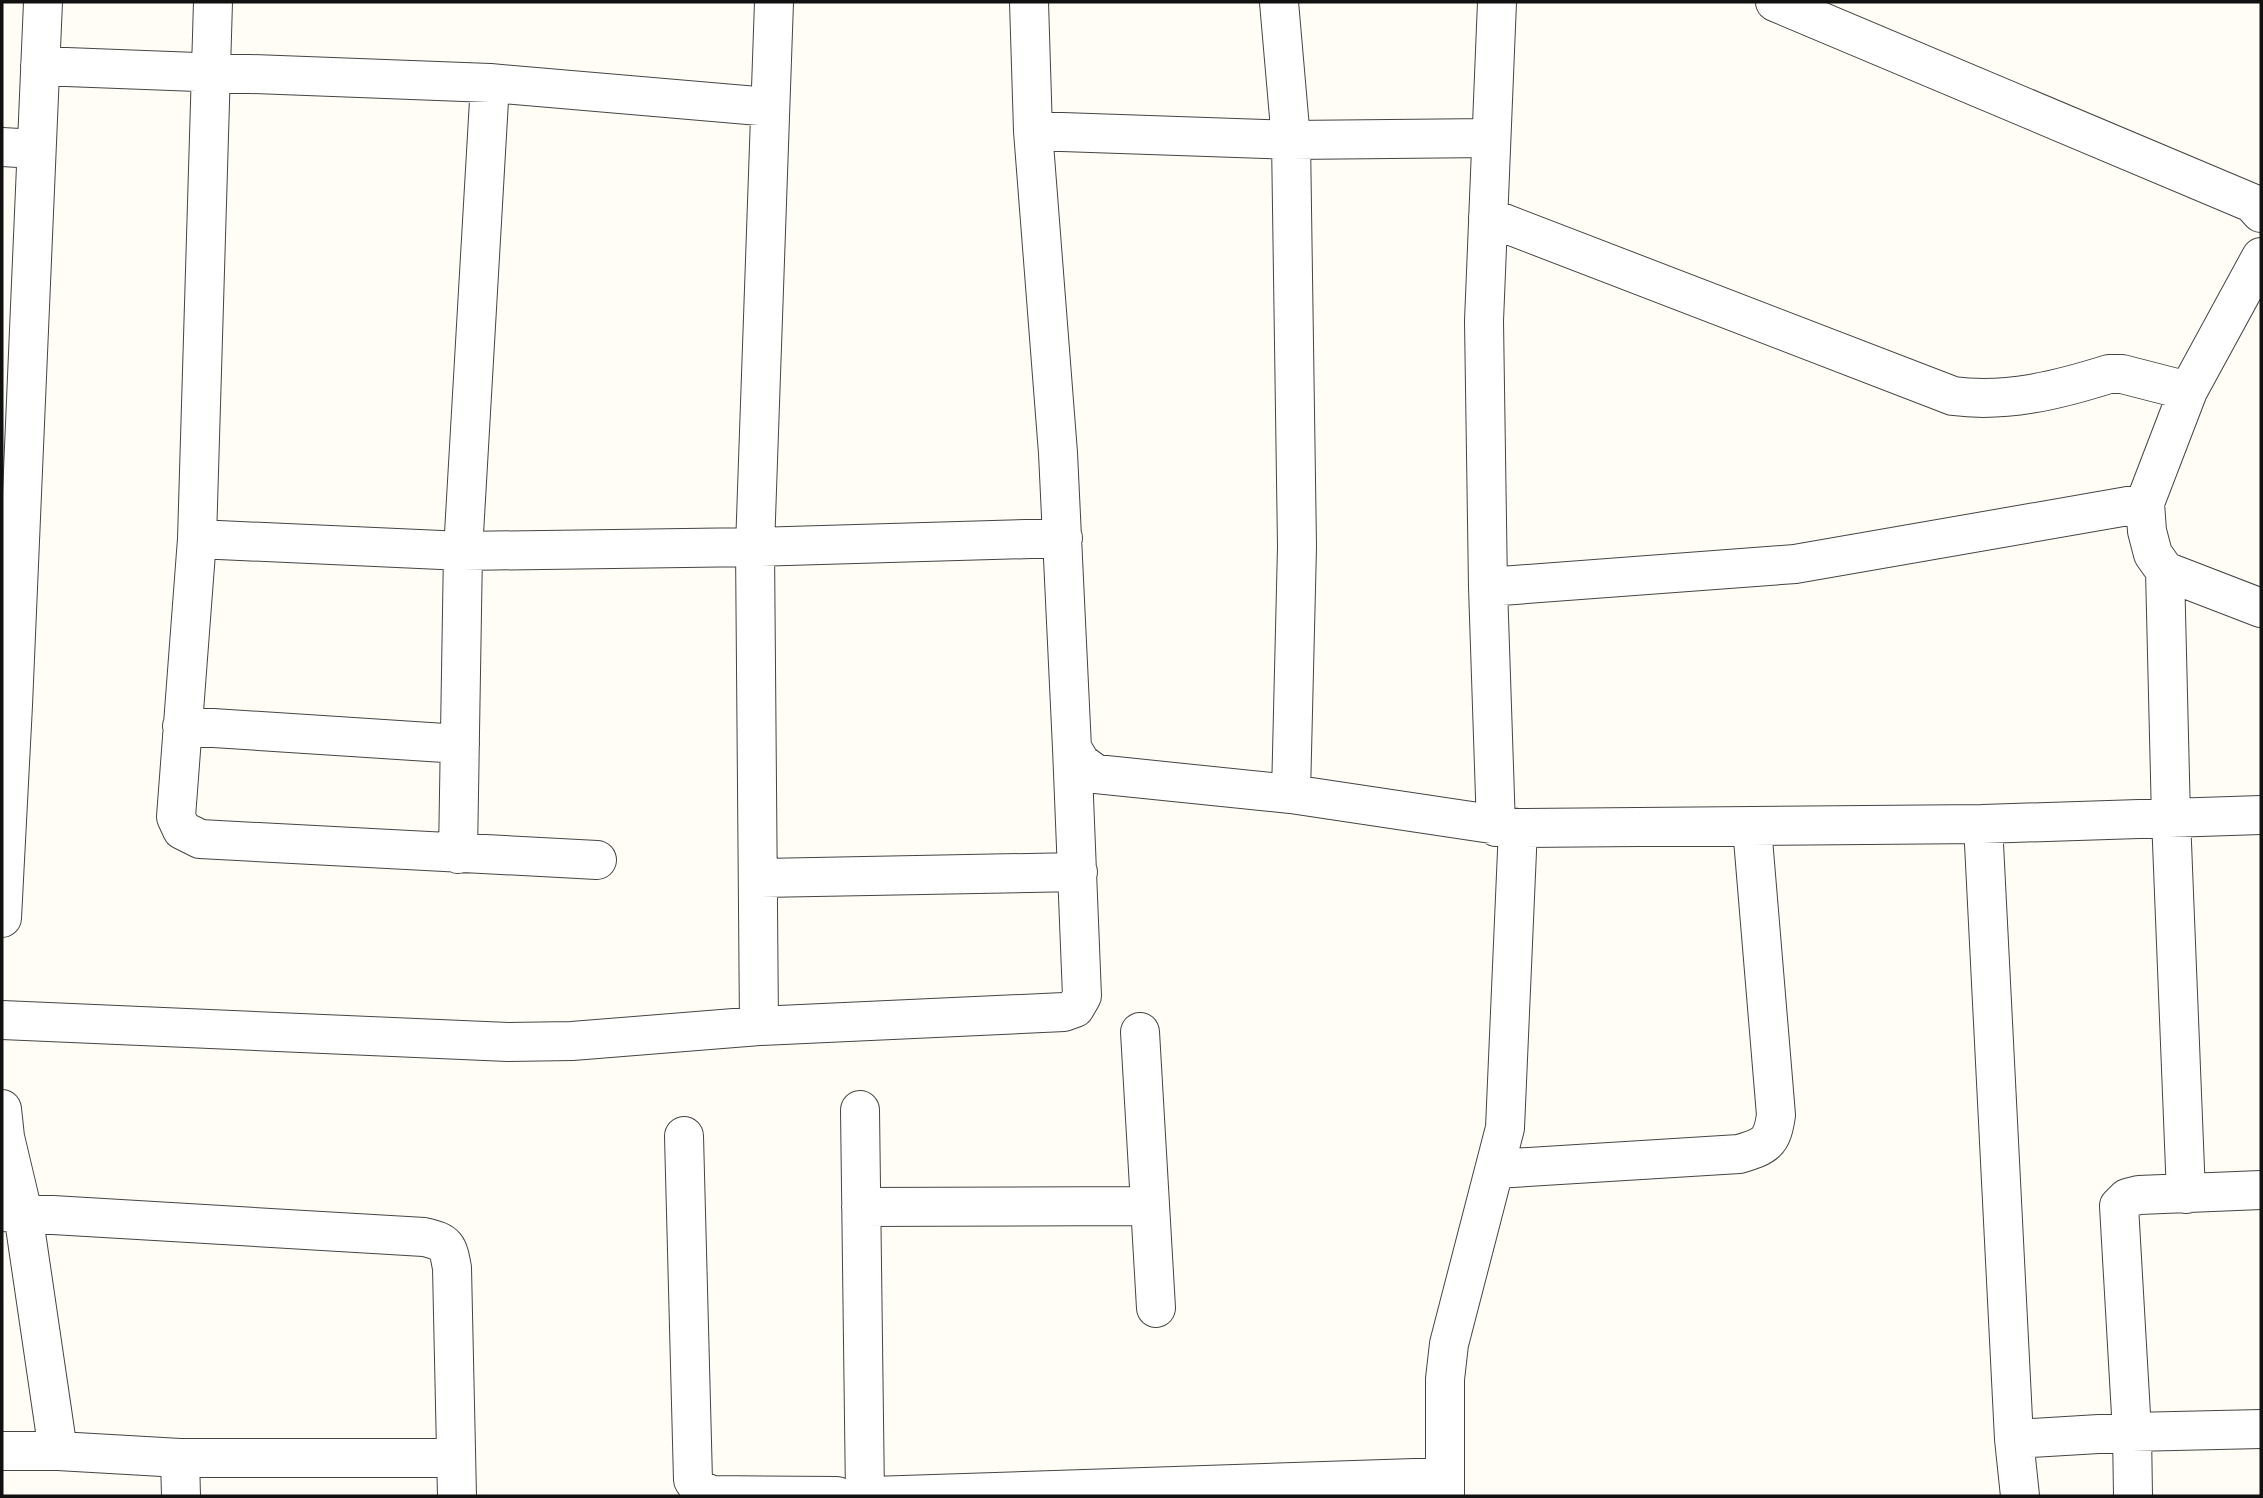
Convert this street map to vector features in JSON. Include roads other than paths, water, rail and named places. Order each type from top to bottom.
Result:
[{"type":"street","points":[[2,918],[19,148],[40,66],[43,2]]},
{"type":"street","points":[[213,2],[197,539],[176,817],[183,830],[200,839],[597,860]]},
{"type":"street","points":[[759,1026],[755,547],[774,2]]},
{"type":"street","points":[[2,1020],[508,1042],[572,1041],[759,1026],[1064,1012],[1075,1008],[1082,996],[1063,538],[1033,131],[1029,2]]},
{"type":"street","points":[[1279,2],[1291,140],[1297,547],[1291,794]]},
{"type":"street","points":[[872,1496],[1445,1487],[1445,1379],[1449,1344],[1505,1128],[1508,1089],[1507,827],[1488,587],[1485,321],[1497,2]]},
{"type":"street","points":[[1775,2],[2252,203],[2261,213]]},
{"type":"street","points":[[40,66],[490,83],[770,107]]},
{"type":"street","points":[[458,854],[463,551],[490,83]]},
{"type":"street","points":[[1033,131],[1291,140],[1490,138]]},
{"type":"street","points":[[1488,218],[1953,396],[1980,400],[2026,396],[2109,374],[2122,374],[2188,391]]},
{"type":"street","points":[[2261,257],[2188,391],[2145,503],[2147,531],[2153,554],[2165,571],[2261,608]]},
{"type":"street","points":[[1488,587],[1795,564],[2145,503]]},
{"type":"street","points":[[197,539],[463,551],[755,547],[1063,538]]},
{"type":"street","points":[[2165,571],[2171,818],[2186,1194]]},
{"type":"street","points":[[182,726],[460,744]]},
{"type":"street","points":[[1072,748],[1080,763],[1096,774],[1291,794],[1507,827],[1983,824],[2261,815]]},
{"type":"street","points":[[1983,824],[2014,1439],[2021,1496]]},
{"type":"street","points":[[1495,1169],[1739,1154],[1761,1148],[1773,1135],[1776,1115],[1752,827]]},
{"type":"street","points":[[758,877],[1078,872]]},
{"type":"street","points":[[1140,1032],[1156,1308]]},
{"type":"street","points":[[2,1109],[13,1212],[58,1451]]},
{"type":"street","points":[[860,1110],[865,1496]]},
{"type":"street","points":[[684,1136],[693,1480],[699,1489],[711,1495],[837,1496]]},
{"type":"street","points":[[2133,1496],[2119,1206],[2127,1198],[2139,1195],[2261,1190]]},
{"type":"street","points":[[861,1207],[1150,1206]]},
{"type":"street","points":[[13,1212],[424,1237],[440,1241],[449,1250],[452,1268],[457,1496]]},
{"type":"street","points":[[2014,1439],[2132,1432],[2261,1429]]},
{"type":"street","points":[[2,1451],[58,1451],[180,1458],[456,1458]]},
{"type":"street","points":[[180,1458],[181,1496]]}]
